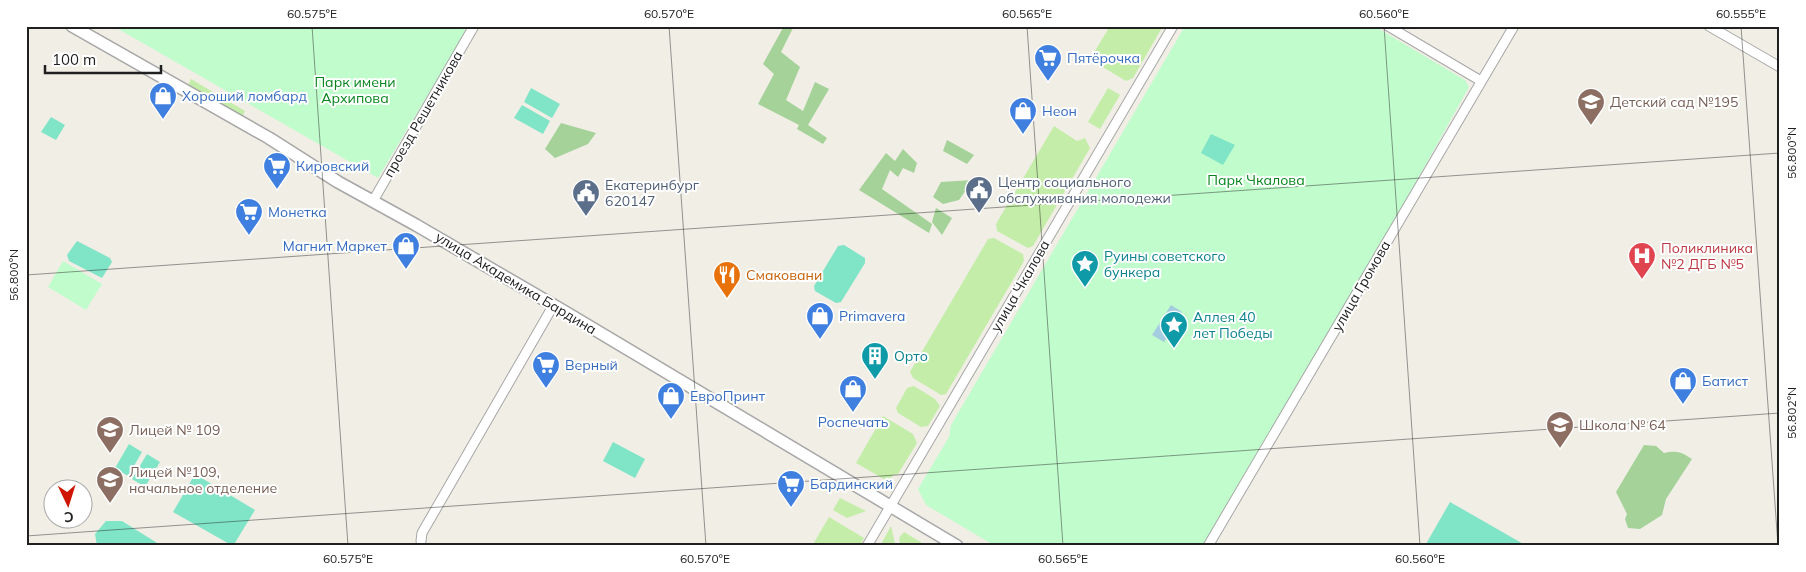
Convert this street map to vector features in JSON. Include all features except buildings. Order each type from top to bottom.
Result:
[{"type":"street","name":"улица Академика Бардина","points":[[72,26],[268,138],[338,182],[554,306],[957,546]]},
{"type":"street","name":"проезд Решетникова","points":[[373,201],[474,26]]},
{"type":"street","name":"улица Чкалова","points":[[867,546],[1173,26]]},
{"type":"street","points":[[1388,26],[1482,81]]},
{"type":"street","name":"улица Громова","points":[[1208,546],[1514,26]]},
{"type":"street","points":[[1710,26],[1780,67]]},
{"type":"street","points":[[420,541],[422,532],[554,306]]},
{"type":"green space","name":"Парк имени Архипова","points":[[113,26],[458,26],[466,31],[378,178]]},
{"type":"green space","points":[[784,26],[794,26],[781,52],[800,67],[786,100],[803,111],[815,82],[829,89],[808,125],[827,138],[823,144],[797,129],[799,125],[758,104],[774,74],[763,64]]},
{"type":"green space","points":[[1110,26],[1163,26],[1133,78],[1126,81],[1096,63],[1093,54]]},
{"type":"green space","name":"Парк Чкалова","points":[[1185,26],[1374,26],[1465,80],[1469,87],[1383,241],[1203,546],[995,546],[926,505],[918,489],[949,437],[951,425]]},
{"type":"green space","points":[[191,79],[245,111],[242,117],[188,85]]},
{"type":"green space","points":[[531,88],[560,104],[552,118],[524,102]]},
{"type":"green space","points":[[1108,88],[1120,95],[1100,129],[1088,122]]},
{"type":"green space","points":[[522,105],[550,121],[543,134],[514,118]]},
{"type":"green space","points":[[51,117],[65,125],[56,140],[41,132]]},
{"type":"green space","points":[[561,123],[596,133],[588,144],[555,158],[545,149]]},
{"type":"green space","points":[[1054,126],[1077,141],[1085,138],[1090,148],[1033,246],[1028,248],[997,231],[996,224]]},
{"type":"green space","points":[[1211,134],[1235,145],[1223,165],[1201,153]]},
{"type":"green space","points":[[947,140],[974,155],[967,164],[943,151]]},
{"type":"green space","points":[[903,149],[917,163],[914,173],[903,168],[898,177],[890,170],[882,189],[932,224],[929,233],[859,190],[886,153],[895,161]]},
{"type":"green space","points":[[973,180],[959,200],[943,204],[933,197],[941,182]]},
{"type":"green space","points":[[936,208],[952,218],[942,235],[932,222]]},
{"type":"green space","points":[[994,238],[1023,254],[1024,261],[946,394],[941,395],[913,378],[910,372],[988,239]]},
{"type":"green space","points":[[77,241],[110,258],[112,262],[102,278],[69,261],[67,255]]},
{"type":"green space","points":[[844,245],[865,258],[865,263],[841,302],[836,303],[815,291],[814,286],[838,246]]},
{"type":"green space","points":[[63,261],[102,284],[86,310],[48,287]]},
{"type":"green space","points":[[914,386],[935,399],[940,406],[928,426],[921,427],[898,413],[896,408],[907,388]]},
{"type":"green space","points":[[883,416],[913,434],[917,443],[898,474],[893,475],[889,482],[856,463]]},
{"type":"green space","points":[[613,442],[645,459],[635,478],[603,461]]},
{"type":"green space","points":[[129,444],[142,452],[128,476],[115,468]]},
{"type":"green space","points":[[1644,445],[1656,446],[1664,453],[1679,452],[1692,459],[1666,499],[1662,515],[1640,529],[1628,528],[1625,519],[1627,514],[1616,492]]},
{"type":"green space","points":[[147,454],[160,462],[145,487],[132,479]]},
{"type":"green space","points":[[195,474],[255,510],[233,546],[173,512]]},
{"type":"green space","points":[[840,498],[866,511],[847,518],[833,510]]},
{"type":"green space","points":[[1450,502],[1527,546],[1429,546],[1426,544]]},
{"type":"green space","points":[[829,517],[864,538],[860,546],[812,546]]},
{"type":"green space","points":[[106,521],[122,521],[162,546],[97,546],[95,534]]},
{"type":"green space","points":[[891,526],[895,544],[900,544],[899,538],[904,532],[927,546],[880,546]]},
{"type":"water","points":[[1171,305],[1182,312],[1164,342],[1152,335]]},
{"type":"place","name":"Пятёрочка","points":[[1048,82]]},
{"type":"place","name":"Хороший ломбард","points":[[163,120]]},
{"type":"place","name":"Детский сад №195","points":[[1591,126]]},
{"type":"place","name":"Неон","points":[[1023,135]]},
{"type":"place","name":"Кировский","points":[[277,190]]},
{"type":"place","name":"Центр социального обслуживания молодежи","points":[[979,214]]},
{"type":"place","name":"Екатеринбург 620147","points":[[586,217]]},
{"type":"place","name":"Монетка","points":[[249,236]]},
{"type":"place","name":"Магнит Маркет","points":[[406,270]]},
{"type":"place","name":"Поликлиника №2 ДГБ №5","points":[[1642,280]]},
{"type":"place","name":"Руины советского бункера","points":[[1085,288]]},
{"type":"place","name":"Смаковани","points":[[727,299]]},
{"type":"place","name":"Primavera","points":[[820,340]]},
{"type":"place","name":"Аллея 40 лет Победы","points":[[1174,349]]},
{"type":"place","name":"Орто","points":[[875,380]]},
{"type":"place","name":"Верный","points":[[546,389]]},
{"type":"place","name":"Батист","points":[[1683,405]]},
{"type":"place","name":"Роспечать","points":[[853,413]]},
{"type":"place","name":"ЕвроПринт","points":[[671,420]]},
{"type":"place","name":"Школа № 64","points":[[1560,449]]},
{"type":"place","name":"Лицей № 109","points":[[110,454]]},
{"type":"place","name":"Лицей №109, начальное отделение","points":[[110,504]]},
{"type":"place","name":"Бардинский","points":[[791,508]]}]
